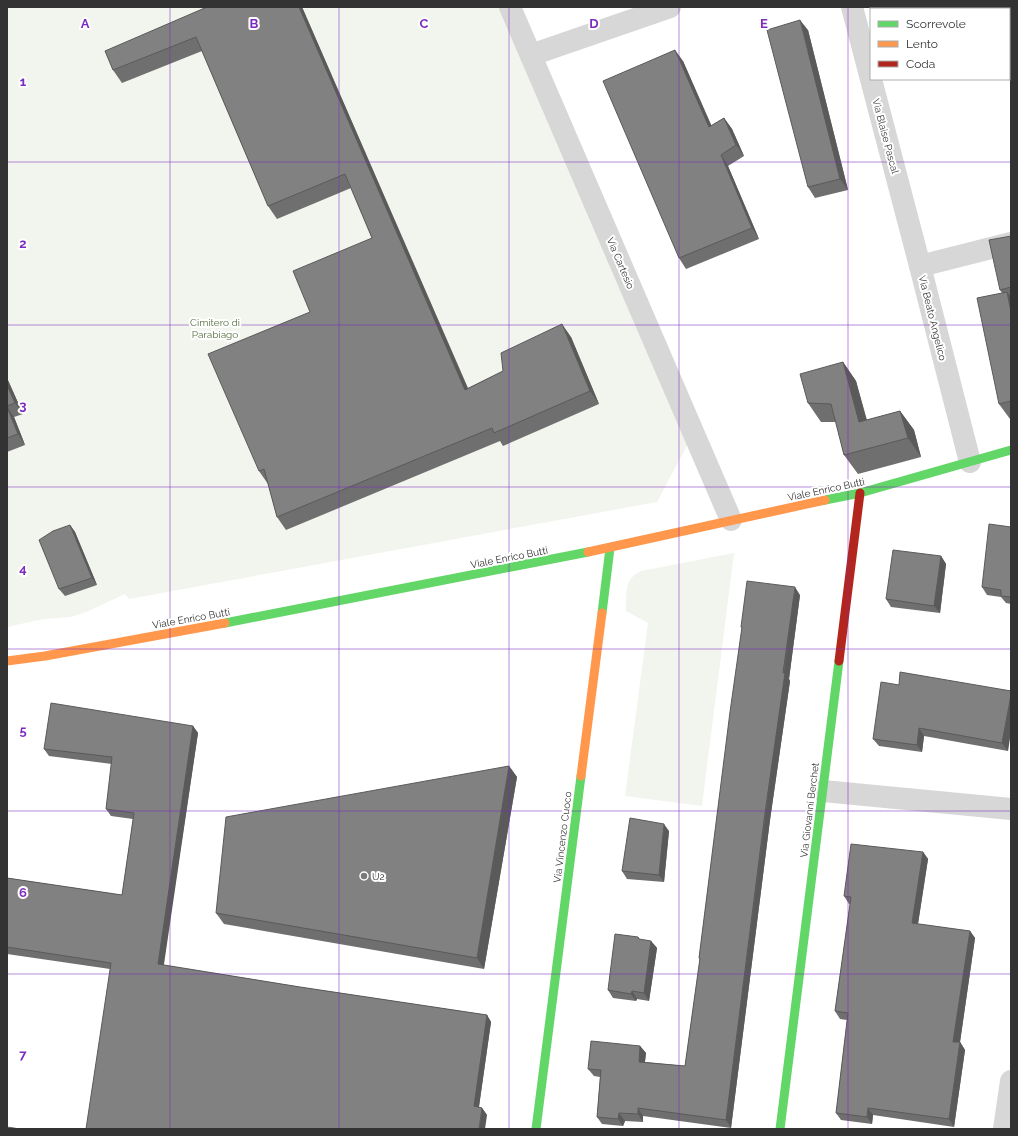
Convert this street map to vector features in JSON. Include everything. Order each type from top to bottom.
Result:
[{"type":"street","name":"Via Cartesio","points":[[510,7],[731,520]]},
{"type":"street","points":[[531,55],[670,7]]},
{"type":"street","name":"Via Blaise Pascal","points":[[852,7],[870,76]]},
{"type":"street","name":"Via Blaise Pascal","points":[[871,80],[920,266]]},
{"type":"street","name":"Via Beato Angelico","points":[[970,462],[920,266],[1011,242]]},
{"type":"street","name":"Viale Enrico Butti","points":[[7,661],[45,656],[237,621],[610,548],[731,520],[860,493],[1011,450]]},
{"type":"street","name":"Via Giovanni Berchet","points":[[780,1129],[860,493]]},
{"type":"street","name":"Via Vincenzo Cuoco","points":[[536,1129],[610,548]]},
{"type":"street","points":[[823,791],[1011,809]]},
{"type":"street","points":[[1004,1129],[1011,1081]]},
{"type":"green space","name":"Cimitero di Parabiago","points":[[7,7],[500,7],[688,444],[657,502],[129,599],[125,594],[86,612],[71,617],[43,619],[7,627]]},
{"type":"green space","points":[[734,553],[702,806],[625,796],[648,623],[626,611],[626,593],[629,583],[635,575],[641,571]]},
{"type":"building","points":[[207,7],[299,7],[465,390],[503,371],[501,353],[562,324],[590,391],[494,433],[492,428],[277,517],[264,469],[259,471],[208,354],[310,312],[293,271],[372,238],[345,174],[268,206],[196,37],[113,70],[105,51]]},
{"type":"building","points":[[800,20],[840,179],[808,187],[767,30]]},
{"type":"building","points":[[675,50],[709,127],[724,118],[736,145],[721,155],[752,228],[679,258],[603,81]]},
{"type":"building","points":[[1011,236],[1011,287],[1000,290],[989,240]]},
{"type":"building","points":[[1007,292],[1011,312],[1011,401],[999,404],[977,298]]},
{"type":"building","points":[[843,362],[859,422],[900,411],[908,438],[844,455],[831,404],[808,403],[800,374]]},
{"type":"building","points":[[7,385],[15,403],[7,406]]},
{"type":"building","points":[[7,407],[18,434],[7,438]]},
{"type":"building","points":[[989,524],[1011,527],[1011,597],[1001,596],[1001,590],[982,587]]},
{"type":"building","points":[[70,525],[92,578],[59,589],[39,540],[53,531]]},
{"type":"building","points":[[893,550],[941,556],[934,606],[886,599]]},
{"type":"building","points":[[747,581],[795,587],[726,1120],[638,1108],[638,1114],[619,1113],[618,1119],[597,1117],[601,1070],[588,1069],[591,1041],[640,1046],[639,1062],[685,1066]]},
{"type":"building","points":[[900,672],[1011,691],[1002,743],[919,728],[917,745],[873,739],[881,682],[899,685]]},
{"type":"building","points":[[51,703],[193,726],[158,964],[487,1015],[474,1106],[482,1108],[479,1129],[86,1129],[111,963],[7,947],[7,878],[122,895],[134,813],[106,809],[112,757],[44,749]]},
{"type":"building","name":"U2","points":[[509,766],[477,958],[216,913],[226,817]]},
{"type":"building","points":[[630,818],[664,824],[659,875],[622,871]]},
{"type":"building","points":[[851,844],[923,852],[912,923],[970,931],[953,1042],[960,1042],[949,1119],[868,1108],[867,1117],[836,1113],[848,1013],[835,1011],[851,897],[844,896]]},
{"type":"building","points":[[615,934],[638,937],[639,939],[651,941],[644,993],[632,991],[631,994],[608,990]]},
{"type":"building","points":[[7,1127],[20,1129],[7,1129]]},
{"type":"traffic: fast","points":[[825,500],[860,493],[1011,450]]},
{"type":"traffic: fast","points":[[602,613],[610,548]]},
{"type":"traffic: fast","points":[[225,623],[588,552]]},
{"type":"traffic: fast","points":[[780,1129],[839,661]]},
{"type":"traffic: fast","points":[[536,1129],[581,776]]},
{"type":"traffic: slow","points":[[588,552],[825,500]]},
{"type":"traffic: slow","points":[[581,776],[602,613]]},
{"type":"traffic: slow","points":[[7,661],[45,656],[225,623]]},
{"type":"traffic: jam","points":[[839,661],[860,493]]},
{"type":"place","name":"U2","points":[[364,876]]}]
